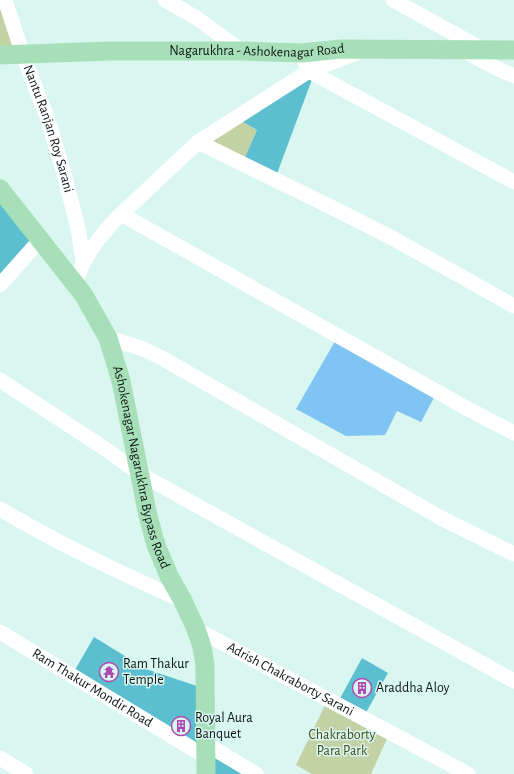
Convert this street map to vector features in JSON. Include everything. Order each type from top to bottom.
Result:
[{"type":"main road","name":"Nagarukhra - Ashokenagar Road","points":[[0,55],[110,51],[242,51],[301,54],[341,49],[514,50]]},
{"type":"main road","name":"Ashokenagar Nagarukhra Bypass Road","points":[[0,189],[83,294],[108,338],[121,381],[148,516],[156,545],[169,576],[196,629],[202,647],[205,665],[206,758]]},
{"type":"street","name":"Nantu Ranjan Roy Sarani","points":[[5,0],[23,55],[47,117],[78,228],[83,260]]},
{"type":"street","points":[[165,0],[195,17],[242,51]]},
{"type":"street","points":[[393,0],[482,49]]},
{"type":"street","points":[[75,283],[83,260],[103,233],[121,214],[198,142],[310,71],[367,49]]},
{"type":"street","points":[[461,49],[514,76]]},
{"type":"street","points":[[301,54],[310,71],[514,182]]},
{"type":"street","points":[[198,142],[394,239],[514,306]]},
{"type":"street","points":[[121,214],[468,410],[514,433]]},
{"type":"street","points":[[0,284],[40,240]]},
{"type":"street","points":[[108,338],[140,348],[160,357],[443,519],[514,554]]},
{"type":"street","points":[[0,380],[107,450],[140,474],[514,681]]},
{"type":"street","points":[[0,509],[23,523],[102,564],[183,601]]},
{"type":"street","name":"Adrish Chakraborty Sarani","points":[[196,629],[468,774]]},
{"type":"street","name":"Ram Thakur Mondir Road","points":[[0,632],[206,758],[256,774]]},
{"type":"street","points":[[0,758],[26,774]]},
{"type":"green space","points":[[0,0],[23,55],[0,55]]},
{"type":"green space","points":[[236,118],[257,130],[242,164],[198,142]]},
{"type":"green space","name":"Chakraborty Para Park","points":[[328,699],[390,732],[371,774],[312,774],[296,765]]},
{"type":"water","points":[[338,336],[437,392],[421,422],[397,411],[385,435],[346,436],[296,409]]},
{"type":"building","points":[[314,74],[275,179],[242,164],[257,130],[236,118]]},
{"type":"building","points":[[0,203],[40,240],[0,285]]},
{"type":"building","points":[[94,637],[146,669],[206,689],[206,744],[256,774],[206,774],[206,757],[72,675]]},
{"type":"building","name":"Araddha Aloy","points":[[362,658],[388,673],[363,718],[337,704]]},
{"type":"place","name":"Ram Thakur Temple","points":[[109,672]]},
{"type":"place","name":"Araddha Aloy","points":[[362,688]]},
{"type":"place","name":"Royal Aura Banquet","points":[[181,726]]}]
